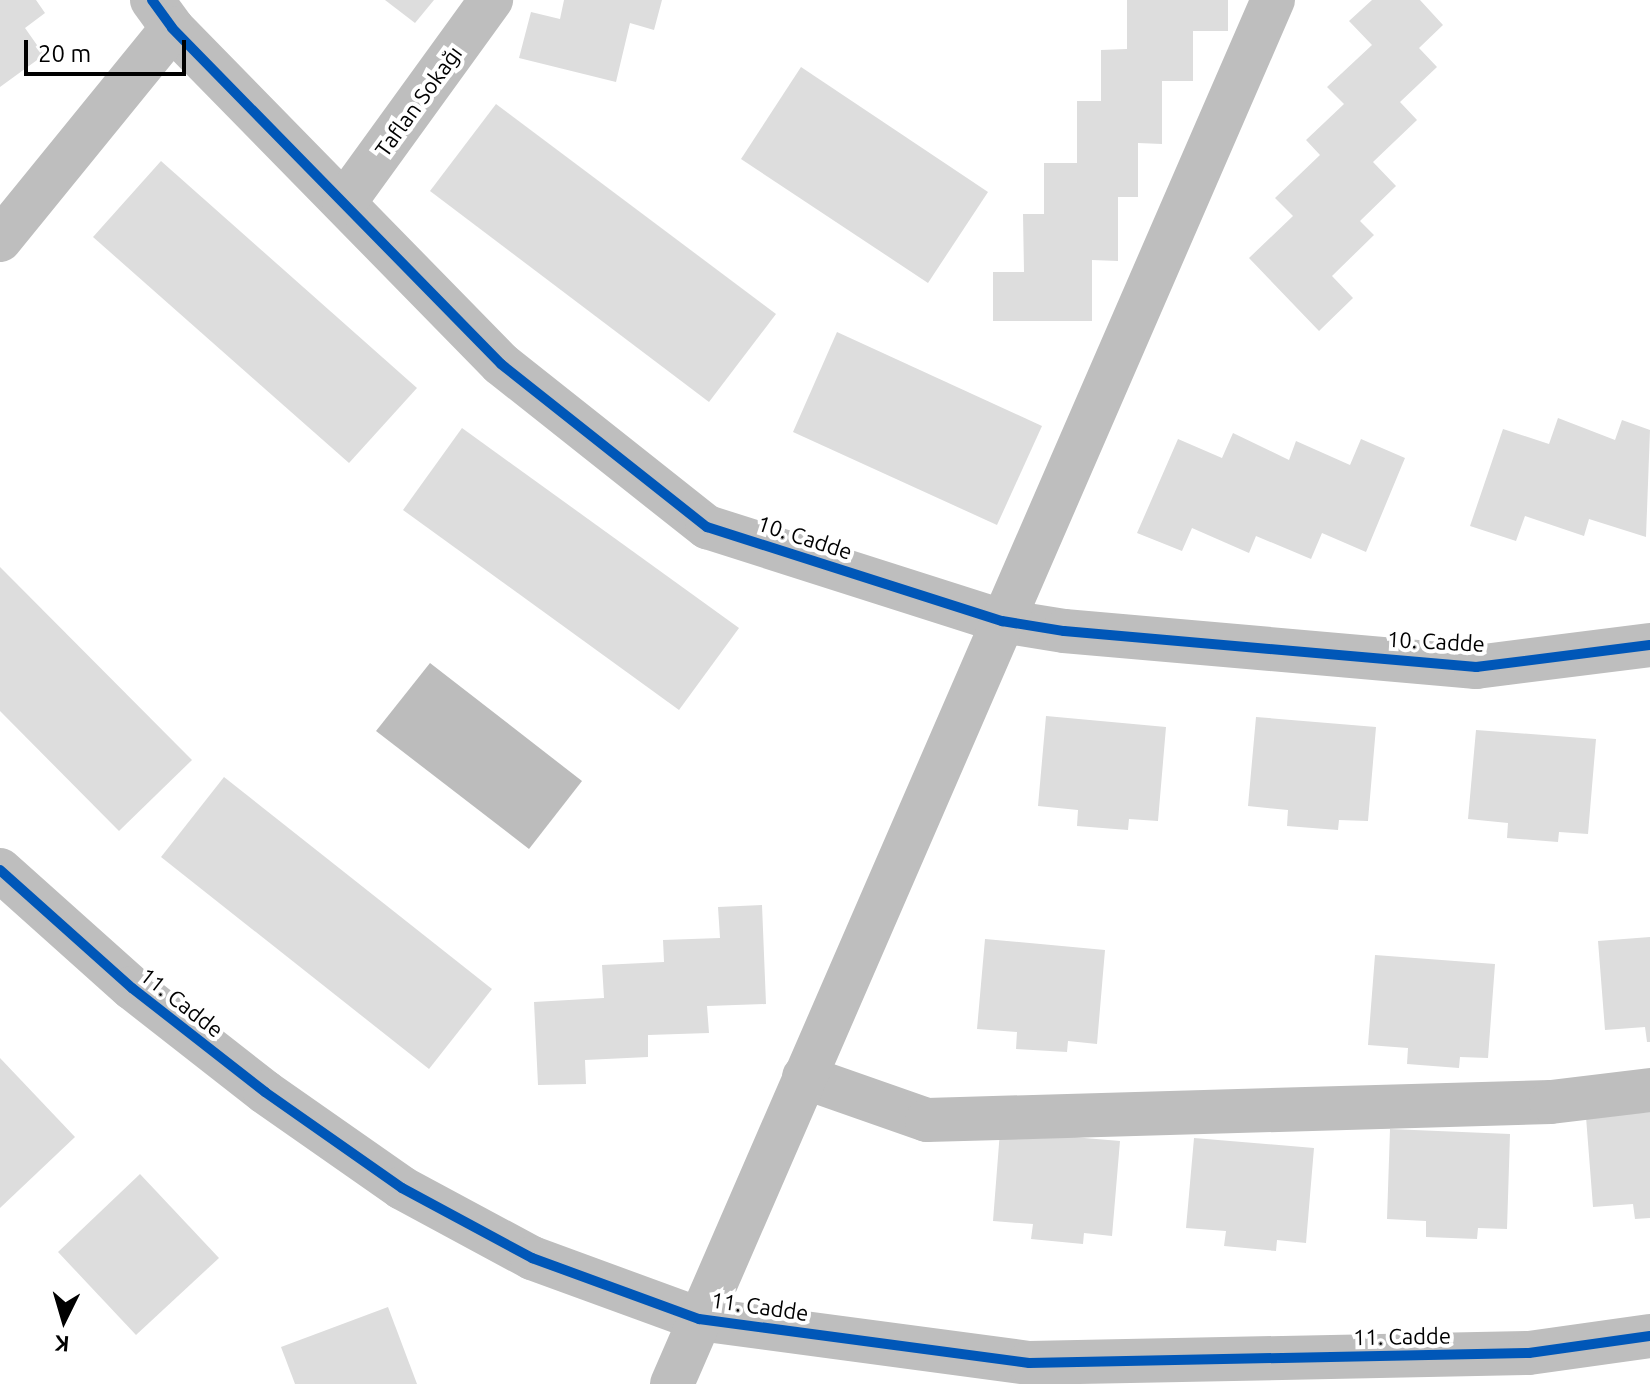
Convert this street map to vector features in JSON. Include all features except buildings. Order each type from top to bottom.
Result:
[{"type":"street","name":"Taflan Sokağı","points":[[344,203],[491,0]]},
{"type":"street","points":[[672,1384],[1273,0]]},
{"type":"street","name":"10. Cadde","points":[[162,14],[501,364],[707,527],[1002,621],[1064,631],[1476,667],[1650,645]]},
{"type":"street","points":[[0,240],[162,14]]},
{"type":"street","name":"11. Cadde","points":[[0,870],[132,988],[265,1092],[402,1188],[532,1258],[699,1319],[1029,1363],[1529,1369],[1650,1336]]},
{"type":"street","points":[[804,1077],[927,1120],[1551,1102],[1650,1090]]},
{"type":"shaded area","points":[[430,663],[582,781],[529,849],[376,731]]},
{"type":"cycle path","points":[[152,0],[172,28],[501,364],[707,527],[1002,621],[1064,631],[1476,667],[1650,645]]},
{"type":"cycle path","points":[[0,870],[132,988],[265,1092],[402,1188],[532,1258],[699,1319],[1029,1363],[1529,1353],[1650,1336]]}]
